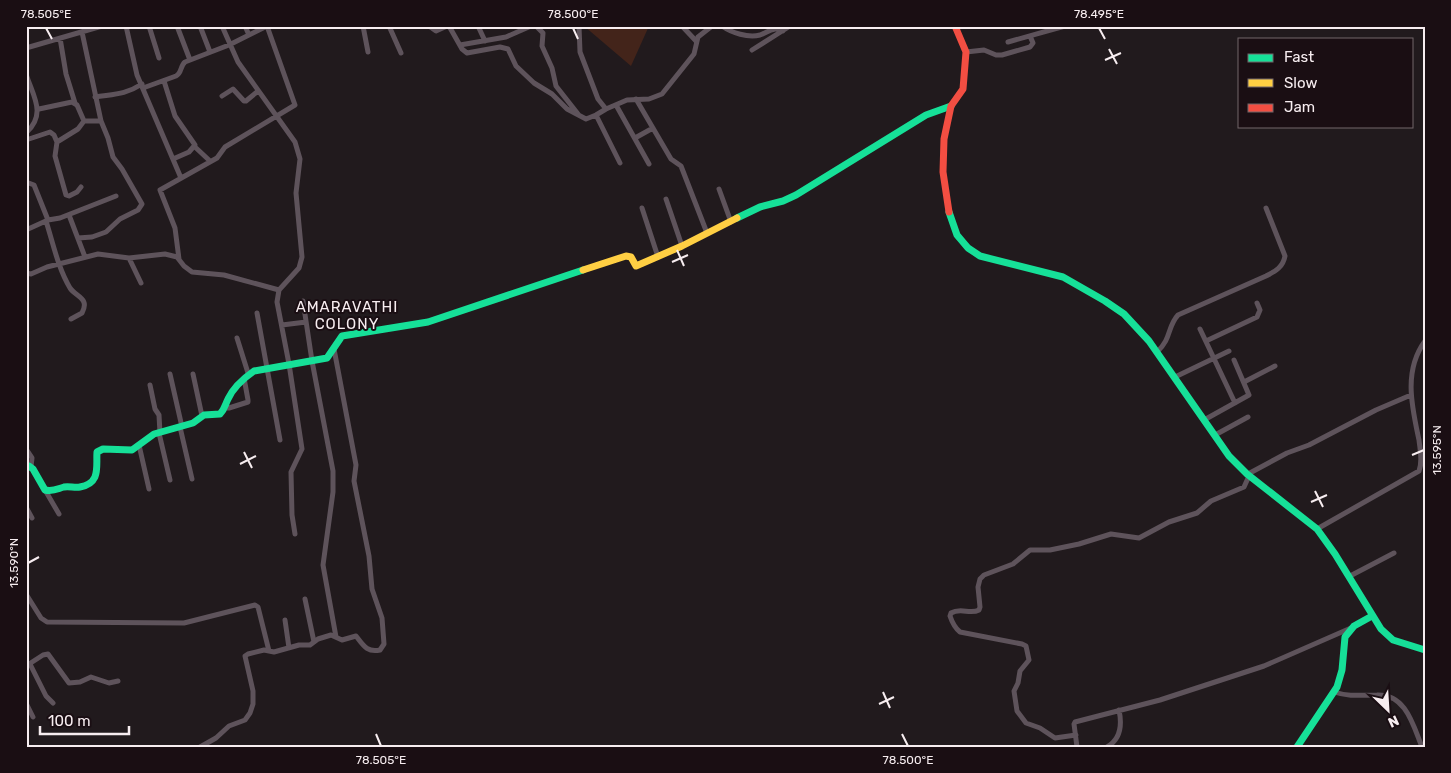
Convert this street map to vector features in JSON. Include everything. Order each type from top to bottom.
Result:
[{"type":"main road","points":[[955,26],[966,52],[963,89],[951,106],[944,139],[943,172],[950,218],[957,236],[968,248],[980,256],[1063,277],[1124,314],[1158,352],[1229,456],[1248,475],[1317,530],[1350,576],[1372,616],[1381,628],[1393,640],[1425,650]]},
{"type":"main road","points":[[29,467],[45,490],[53,492],[65,487],[80,487],[93,480],[97,470],[97,452],[103,449],[129,451],[151,436],[195,422],[202,416],[217,415],[223,412],[228,398],[246,376],[266,368],[327,358],[332,354],[338,339],[342,336],[428,322],[626,256],[631,257],[635,266],[682,246],[760,207],[783,201],[926,115],[951,106]]},
{"type":"main road","points":[[1297,747],[1334,692],[1342,670],[1345,637],[1351,628],[1372,616]]},
{"type":"street","points":[[26,48],[102,26]]},
{"type":"street","points":[[126,26],[137,75],[181,178]]},
{"type":"street","points":[[149,26],[159,58]]},
{"type":"street","points":[[177,26],[190,60]]},
{"type":"street","points":[[200,26],[210,52]]},
{"type":"street","points":[[222,26],[238,62],[295,142],[300,161],[296,193],[302,257],[299,268],[279,290],[277,302],[302,449],[291,472],[292,515],[295,534]]},
{"type":"street","points":[[245,26],[249,35]]},
{"type":"street","points":[[96,97],[120,94],[178,75],[182,64],[229,45],[267,26],[296,102],[294,106],[225,147],[217,158],[162,189],[160,192],[175,228],[179,260]]},
{"type":"street","points":[[363,26],[368,52]]},
{"type":"street","points":[[389,26],[401,53]]},
{"type":"street","points":[[429,26],[436,31],[448,26],[467,53],[500,47],[505,48],[509,51],[518,69],[534,83],[552,94],[566,108],[586,119],[596,116],[616,105],[636,99],[655,98],[666,89],[694,54],[698,37],[710,27]]},
{"type":"street","points":[[478,26],[485,40]]},
{"type":"street","points":[[460,45],[506,37],[531,26]]},
{"type":"street","points":[[536,26],[543,33],[542,46],[552,68],[558,89],[579,116]]},
{"type":"street","points":[[579,26],[580,52],[598,99],[606,109]]},
{"type":"street","points":[[682,26],[696,41]]},
{"type":"street","points":[[722,26],[746,35],[759,35],[774,28],[782,31]]},
{"type":"street","points":[[752,50],[790,26]]},
{"type":"street","points":[[1008,42],[1065,26]]},
{"type":"street","points":[[78,238],[99,235],[120,219],[142,206],[122,169],[113,157],[101,121],[82,32]]},
{"type":"street","points":[[966,52],[984,50],[996,55],[1002,55],[1030,47],[1033,43],[1030,36]]},
{"type":"street","points":[[60,38],[66,74],[75,103],[84,121]]},
{"type":"street","points":[[26,74],[38,109],[35,122],[26,133]]},
{"type":"street","points":[[164,80],[182,128],[193,140],[196,147],[210,161]]},
{"type":"street","points":[[222,96],[232,89],[246,101],[258,91]]},
{"type":"street","points":[[636,99],[671,159],[681,166],[706,233]]},
{"type":"street","points":[[38,109],[75,103]]},
{"type":"street","points":[[616,105],[649,164]]},
{"type":"street","points":[[596,116],[620,163]]},
{"type":"street","points":[[84,121],[101,121]]},
{"type":"street","points":[[57,142],[78,129],[84,121]]},
{"type":"street","points":[[635,138],[653,128]]},
{"type":"street","points":[[26,140],[50,132],[54,134],[57,142],[55,156],[66,195],[73,195],[81,187]]},
{"type":"street","points":[[173,159],[185,155],[196,147]]},
{"type":"street","points":[[26,182],[34,185],[60,264],[70,288],[80,296],[84,304],[82,313],[70,319]]},
{"type":"street","points":[[719,189],[731,222]]},
{"type":"street","points":[[26,230],[116,196]]},
{"type":"street","points":[[666,199],[682,246]]},
{"type":"street","points":[[642,208],[658,257]]},
{"type":"street","points":[[1158,352],[1167,341],[1173,321],[1178,314],[1266,276],[1281,266],[1285,256],[1266,208]]},
{"type":"street","points":[[69,215],[85,258]]},
{"type":"street","points":[[26,272],[31,274],[47,266],[100,254],[129,258],[165,254],[174,255],[192,272],[224,275],[279,290]]},
{"type":"street","points":[[129,258],[141,283]]},
{"type":"street","points":[[303,300],[312,361],[333,471],[333,492],[323,565],[336,637]]},
{"type":"street","points":[[1206,341],[1257,317],[1260,310],[1257,303]]},
{"type":"street","points":[[257,314],[280,440]]},
{"type":"street","points":[[282,325],[306,322]]},
{"type":"street","points":[[1200,329],[1235,403]]},
{"type":"street","points":[[225,408],[248,402],[246,376],[237,338]]},
{"type":"street","points":[[1317,530],[1419,471],[1421,454],[1410,384],[1417,356],[1425,341]]},
{"type":"street","points":[[200,747],[216,738],[229,726],[245,720],[250,713],[253,704],[253,691],[245,656],[248,654],[264,650],[274,652],[299,645],[309,645],[318,639],[331,635],[342,640],[356,636],[362,646],[369,650],[380,650],[384,644],[382,618],[372,589],[369,556],[354,481],[356,465],[334,348]]},
{"type":"street","points":[[1175,377],[1229,350]]},
{"type":"street","points":[[1204,420],[1249,395],[1234,360]]},
{"type":"street","points":[[1244,382],[1275,366]]},
{"type":"street","points":[[170,374],[192,479]]},
{"type":"street","points":[[193,374],[202,416]]},
{"type":"street","points":[[150,385],[155,409],[159,415],[159,433],[170,480]]},
{"type":"street","points":[[1076,735],[1055,738],[1040,728],[1026,723],[1017,711],[1013,694],[1020,671],[1029,660],[1027,649],[1024,645],[960,632],[957,629],[951,619],[951,613],[960,610],[974,612],[979,610],[978,587],[980,579],[984,575],[1013,564],[1030,550],[1050,550],[1079,544],[1111,534],[1138,538],[1169,522],[1197,513],[1211,501],[1244,487],[1248,475],[1288,453],[1310,445],[1376,410],[1411,395]]},
{"type":"street","points":[[1215,435],[1248,417]]},
{"type":"street","points":[[139,445],[149,489]]},
{"type":"street","points":[[26,449],[32,458],[29,467]]},
{"type":"street","points":[[45,490],[59,514]]},
{"type":"street","points":[[26,507],[32,518]]},
{"type":"street","points":[[1350,576],[1394,553]]},
{"type":"street","points":[[26,594],[40,618],[43,621],[51,622],[184,623],[254,604],[258,608],[269,651]]},
{"type":"street","points":[[305,599],[314,642]]},
{"type":"street","points":[[285,620],[289,648]]},
{"type":"street","points":[[1076,747],[1074,723],[1160,700],[1264,666],[1351,628]]},
{"type":"street","points":[[53,703],[46,696],[28,665],[43,655],[48,654],[68,683],[80,682],[91,677],[109,683],[118,681]]},
{"type":"street","points":[[1334,692],[1350,696],[1379,694],[1393,697],[1408,710],[1422,747]]},
{"type":"street","points":[[26,703],[33,716]]},
{"type":"street","points":[[1107,747],[1112,744],[1121,727],[1119,710]]},
{"type":"shaded area","points":[[584,26],[649,26],[631,66]]},
{"type":"traffic: fast","points":[[737,218],[760,207],[783,201],[796,195],[926,115],[951,106]]},
{"type":"traffic: fast","points":[[949,212],[957,235],[968,248],[980,256],[1063,277],[1124,314],[1149,341],[1229,456],[1247,474],[1317,529],[1335,554],[1381,629],[1393,640],[1425,650]]},
{"type":"traffic: fast","points":[[26,467],[29,466],[33,469],[45,490],[87,485],[96,474],[97,452],[103,449],[132,450],[154,434],[193,423],[204,415],[220,414],[233,391],[254,371],[327,358],[342,336],[428,322],[583,270]]},
{"type":"traffic: fast","points":[[1297,747],[1337,687],[1342,670],[1345,637],[1354,626],[1372,616]]},
{"type":"traffic: slow","points":[[583,270],[626,256],[631,257],[636,266],[682,246],[737,218]]},
{"type":"traffic: jam","points":[[949,212],[943,172],[944,139],[951,106],[963,89],[966,52],[955,26]]},
{"type":"district","name":"AMARAVATHI COLONY","points":[[347,316]]}]
